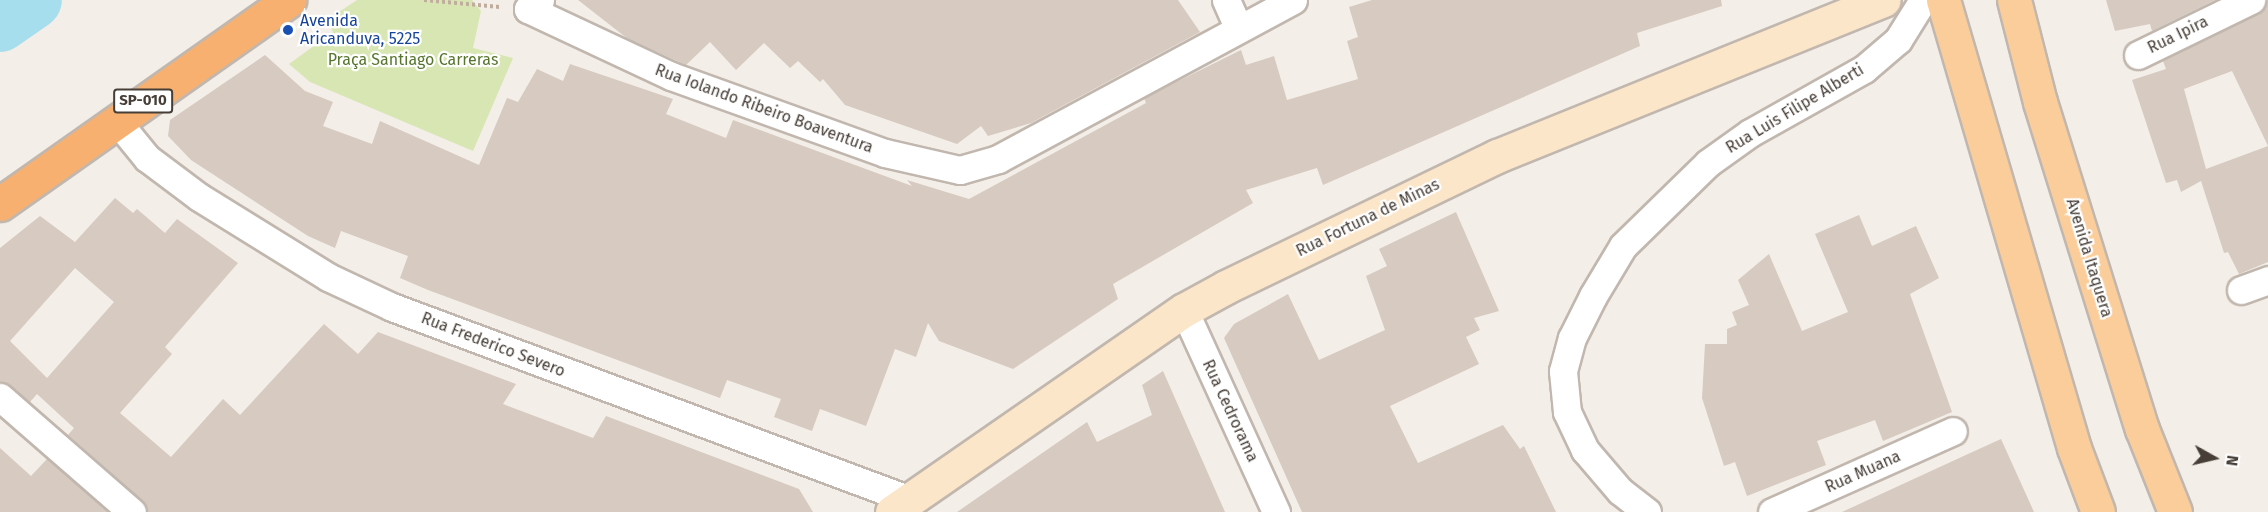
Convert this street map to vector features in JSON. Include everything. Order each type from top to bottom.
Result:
[{"type":"highway","name":"SP-010","points":[[0,204],[289,0]]},
{"type":"main road","points":[[1943,0],[2074,447],[2098,512]]},
{"type":"main road","name":"Avenida Itaquera","points":[[2014,0],[2040,102],[2142,429],[2175,512]]},
{"type":"street","points":[[1226,0],[1238,27]]},
{"type":"street","name":"Rua Iolando Ribeiro Boaventura","points":[[534,5],[672,76],[799,124],[885,153],[960,170],[1006,155],[1238,27],[1293,0]]},
{"type":"street","name":"Rua Fortuna de Minas","points":[[901,506],[1184,310],[1497,156],[1884,0]]},
{"type":"street","name":"Rua Luis Filipe Alberti","points":[[1647,512],[1620,491],[1585,450],[1567,412],[1563,371],[1572,338],[1593,296],[1623,246],[1708,163],[1750,132],[1864,69],[1898,40],[1923,0]]},
{"type":"street","name":"Rua Ipira","points":[[2138,55],[2252,0]]},
{"type":"street","name":"Rua Frederico Severo","points":[[116,120],[147,158],[199,197],[328,277],[392,307],[901,506]]},
{"type":"street","points":[[2241,290],[2268,280]]},
{"type":"street","name":"Rua Cedrorama","points":[[1184,310],[1276,512]]},
{"type":"street","points":[[0,397],[132,512]]},
{"type":"street","name":"Rua Muana","points":[[1772,512],[1953,431]]},
{"type":"path","points":[[424,0],[534,5]]},
{"type":"path","points":[[436,0],[487,0]]},
{"type":"green space","name":"Praça Santiago Carreras","points":[[357,0],[472,0],[481,11],[473,48],[513,58],[473,151],[310,82],[289,64],[333,32],[327,20]]},
{"type":"building","points":[[578,0],[1178,0],[1200,32],[1031,123],[988,136],[981,126],[957,144],[845,105],[823,79],[820,82],[798,61],[790,68],[764,43],[736,70],[710,42],[686,65],[628,39]]},
{"type":"building","points":[[1372,0],[1721,0],[1722,6],[1637,33],[1640,46],[1323,185],[1317,168],[1246,190],[1253,203],[1113,284],[1118,299],[1013,369],[939,341],[928,323],[916,357],[895,349],[866,426],[820,409],[812,431],[774,417],[781,399],[727,380],[720,398],[428,290],[400,278],[408,256],[341,231],[335,248],[308,236],[191,160],[168,136],[170,120],[265,55],[305,91],[333,102],[323,126],[372,144],[380,121],[479,165],[507,98],[518,102],[537,69],[563,81],[570,64],[673,99],[666,114],[726,138],[733,120],[912,186],[907,180],[969,199],[1146,103],[1144,98],[1241,50],[1246,65],[1274,56],[1287,100],[1358,79],[1347,41],[1358,37],[1349,7]]},
{"type":"building","points":[[2106,0],[2215,0],[2152,31],[2150,24],[2115,31]]},
{"type":"building","points":[[2268,0],[2268,146],[2268,262],[2239,274],[2228,252],[2224,253],[2201,181],[2181,192],[2177,180],[2166,183],[2132,80],[2166,69],[2163,61],[2258,14]],"holes":[[[2232,71],[2268,146],[2206,169],[2184,89]]]},
{"type":"building","points":[[115,198],[133,213],[137,209],[165,233],[177,219],[238,263],[165,347],[172,354],[120,413],[171,457],[223,399],[240,415],[324,324],[358,354],[378,332],[516,384],[503,404],[593,438],[606,416],[799,489],[813,512],[147,512],[142,500],[68,435],[74,428],[37,394],[30,402],[0,382],[0,248],[40,216],[75,242]],"holes":[[[75,268],[114,302],[47,378],[10,341]]]},
{"type":"building","points":[[1456,212],[1499,311],[1474,318],[1480,330],[1466,337],[1479,364],[1390,406],[1418,463],[1503,425],[1520,449],[1524,446],[1556,512],[1302,512],[1224,338],[1234,324],[1288,294],[1319,360],[1385,330],[1366,276],[1387,266],[1379,249]]},
{"type":"building","points":[[1859,215],[1872,246],[1916,226],[1939,278],[1910,294],[1952,412],[1883,441],[1875,420],[1817,441],[1826,465],[1747,496],[1735,462],[1724,466],[1702,398],[1705,344],[1727,344],[1727,329],[1737,325],[1732,312],[1749,305],[1738,280],[1769,254],[1802,331],[1848,312],[1815,234]]},
{"type":"building","points":[[1163,371],[1225,512],[957,512],[1087,422],[1097,442],[1152,415],[1142,385]]},
{"type":"building","points":[[2001,439],[2034,512],[1842,512],[1968,454]]},
{"type":"building","points":[[0,448],[31,476],[47,459],[108,512],[0,512]]},
{"type":"waterway","points":[[0,23],[33,0]]},
{"type":"place","name":"Avenida Aricanduva, 5225","points":[[288,30]]}]
